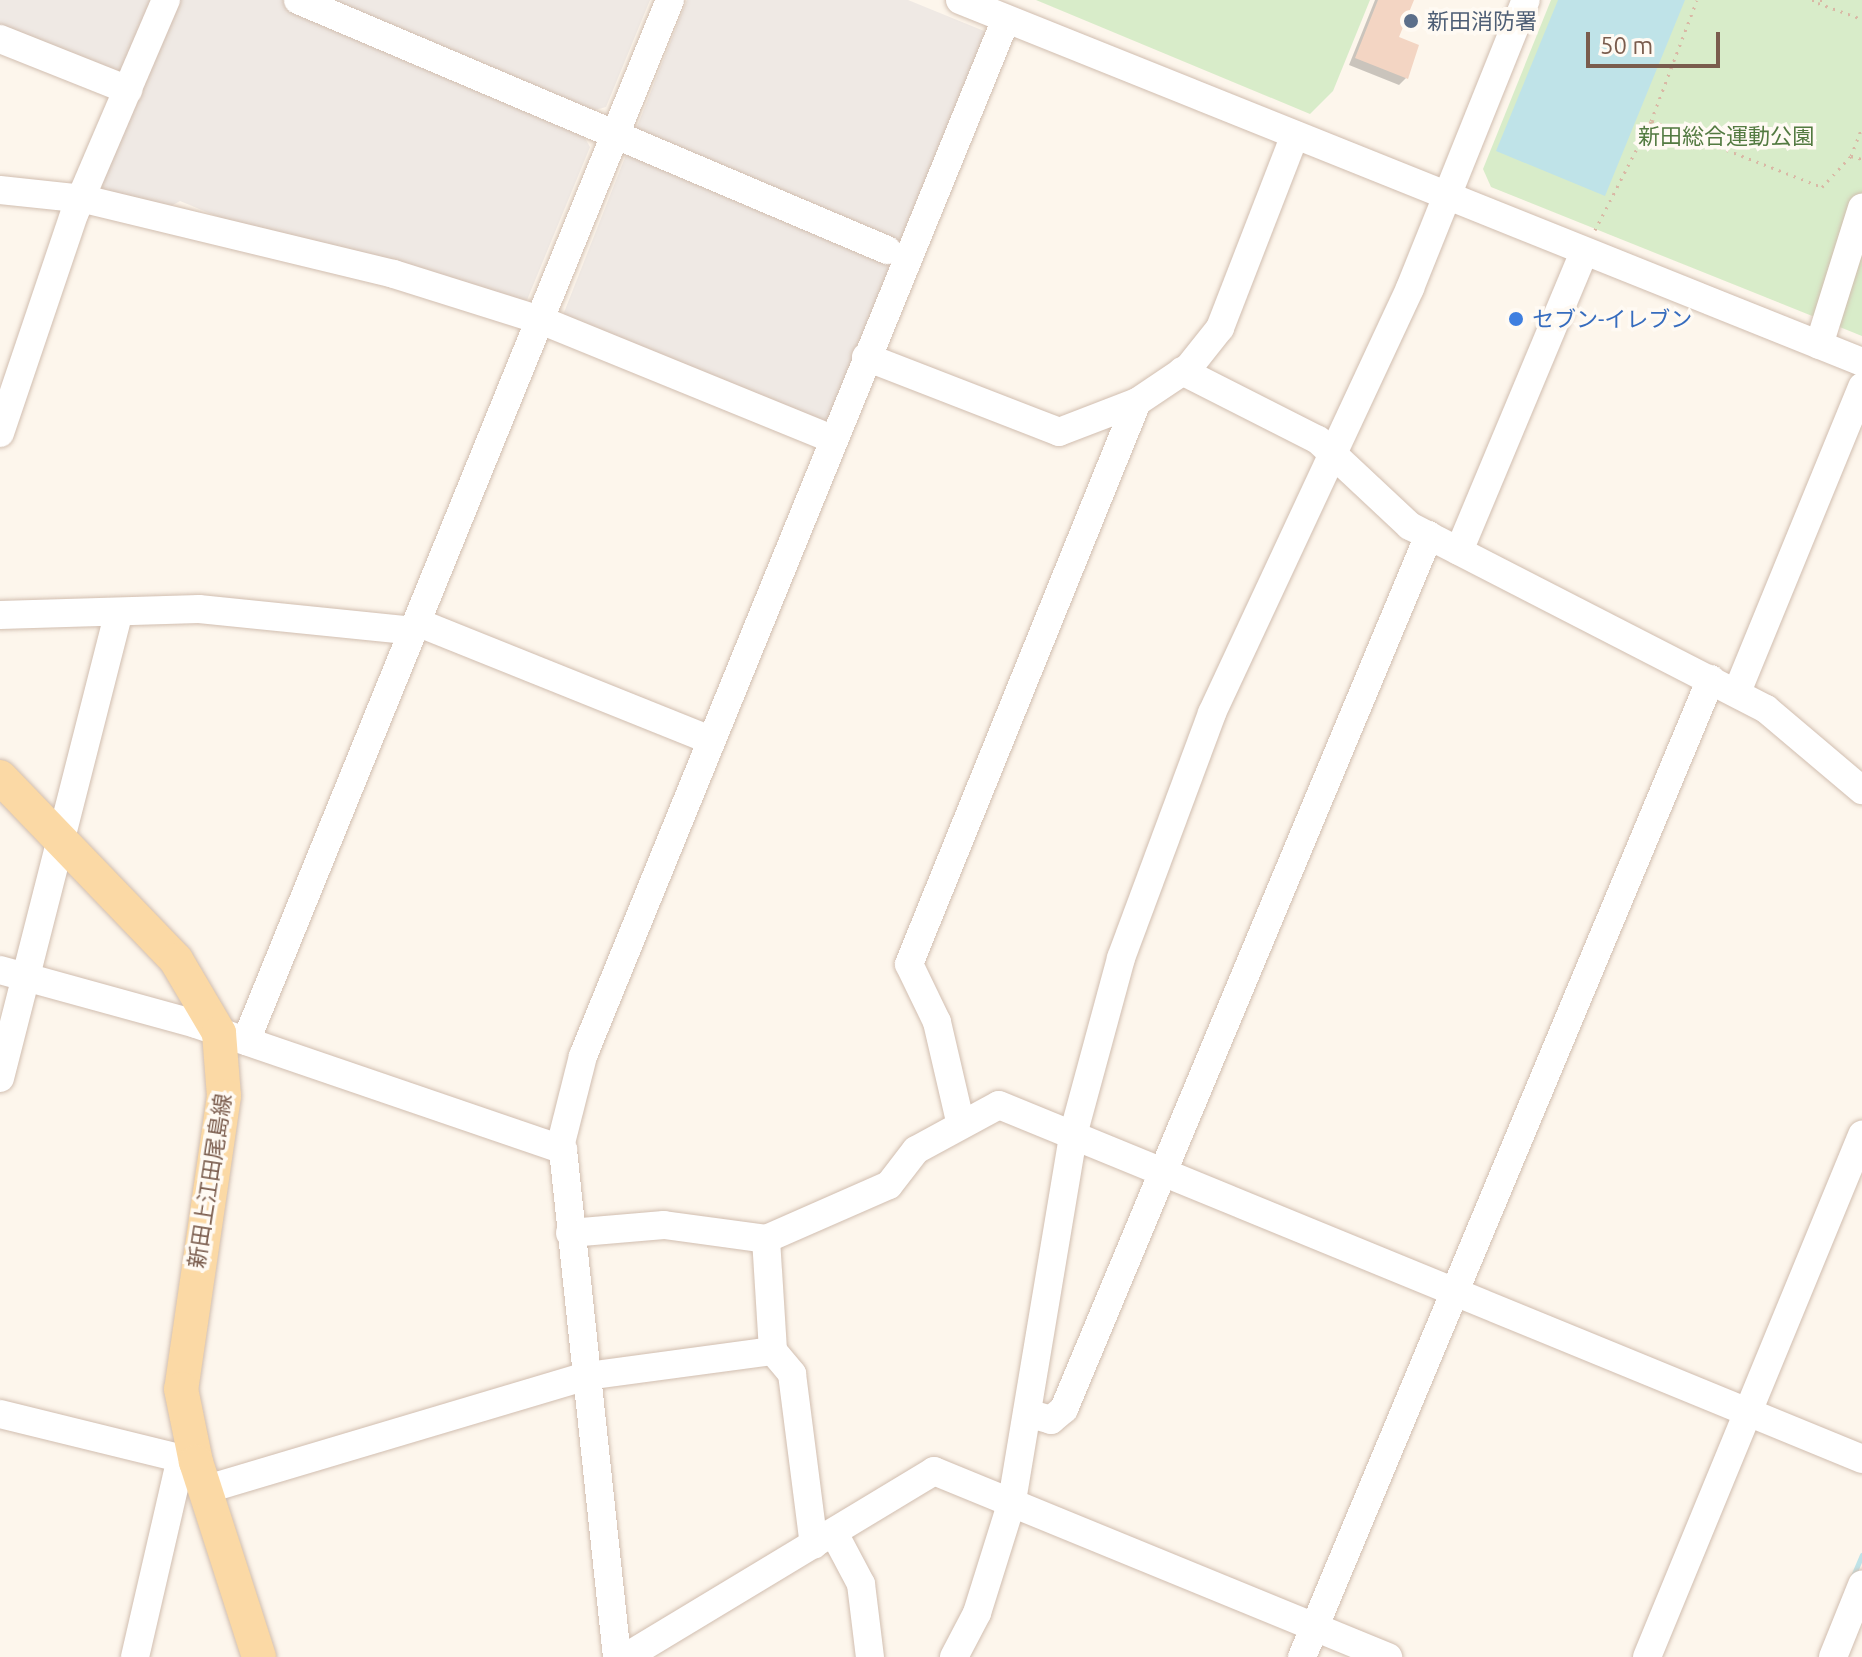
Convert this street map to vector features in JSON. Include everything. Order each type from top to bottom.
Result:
[{"type":"main road","name":"新田上江田尾島線","points":[[0,777],[176,960],[233,1037],[181,1389],[193,1472],[259,1657]]},
{"type":"street","points":[[0,433],[84,199],[166,0]]},
{"type":"street","points":[[298,0],[887,250]]},
{"type":"street","points":[[233,1037],[416,627],[670,0]]},
{"type":"street","points":[[960,0],[1010,13],[1446,197],[1862,362]]},
{"type":"street","points":[[954,1657],[977,1613],[1012,1501],[1073,1135],[1121,958],[1177,798],[1335,455],[1446,197],[1526,0]]},
{"type":"street","points":[[617,1657],[560,1147],[575,1076],[866,357],[1010,13]]},
{"type":"street","points":[[0,39],[128,90]]},
{"type":"street","points":[[866,357],[1059,432],[1137,402],[1182,371],[1220,328],[1295,135]]},
{"type":"street","points":[[0,190],[84,199],[547,309],[834,440]]},
{"type":"street","points":[[1819,345],[1862,208]]},
{"type":"street","points":[[1459,551],[1584,252]]},
{"type":"street","points":[[1182,371],[1281,416],[1335,455],[1398,517],[1429,535],[1737,692],[1797,731],[1862,790]]},
{"type":"street","points":[[1737,692],[1862,387]]},
{"type":"street","points":[[960,1121],[937,1022],[909,964],[1137,402]]},
{"type":"street","points":[[1027,1413],[1051,1420],[1064,1409],[1429,535]]},
{"type":"street","points":[[0,615],[118,614],[199,609],[416,627],[710,740]]},
{"type":"street","points":[[0,1078],[13,974],[59,838],[118,614]]},
{"type":"street","points":[[1302,1657],[1711,679]]},
{"type":"street","points":[[13,974],[233,1037],[560,1147]]},
{"type":"street","points":[[570,1233],[664,1225],[766,1239],[889,1185],[916,1150],[960,1121],[999,1105],[1862,1459]]},
{"type":"street","points":[[1647,1657],[1862,1135]]},
{"type":"street","points":[[766,1239],[773,1351],[792,1374],[824,1539],[861,1584],[870,1657]]},
{"type":"street","points":[[0,1414],[193,1472],[587,1376],[773,1351]]},
{"type":"street","points":[[626,1657],[934,1471],[1388,1657]]},
{"type":"street","points":[[135,1657],[193,1472]]},
{"type":"street","points":[[1833,1657],[1862,1585]]},
{"type":"path","points":[[1584,252],[1651,121],[1697,0]]},
{"type":"path","points":[[1812,0],[1862,19]]},
{"type":"path","points":[[1818,3],[1824,0]]},
{"type":"path","points":[[1651,121],[1822,187],[1851,156],[1862,128]]},
{"type":"path","points":[[1851,156],[1862,159]]},
{"type":"shaded area","points":[[0,0],[156,0],[124,79],[0,26]]},
{"type":"shaded area","points":[[175,0],[650,0],[606,107],[591,111],[582,133],[590,147],[527,300],[517,305],[238,225],[180,201],[171,206],[104,193],[100,183]]},
{"type":"shaded area","points":[[687,0],[908,0],[989,33],[828,426],[563,315]]},
{"type":"green space","points":[[1036,0],[1370,0],[1333,91],[1310,114]]},
{"type":"green space","name":"新田総合運動公園","points":[[1551,0],[1862,0],[1862,336],[1491,187],[1483,169]]},
{"type":"water","points":[[1558,0],[1685,0],[1605,196],[1496,151]]},
{"type":"building","points":[[1378,0],[1414,0],[1399,37],[1419,45],[1408,79],[1355,58]]},
{"type":"waterway","points":[[1853,1576],[1862,1555]]},
{"type":"place","name":"新田消防署","points":[[1411,21]]},
{"type":"place","name":"セブン-イレブン","points":[[1516,319]]}]
